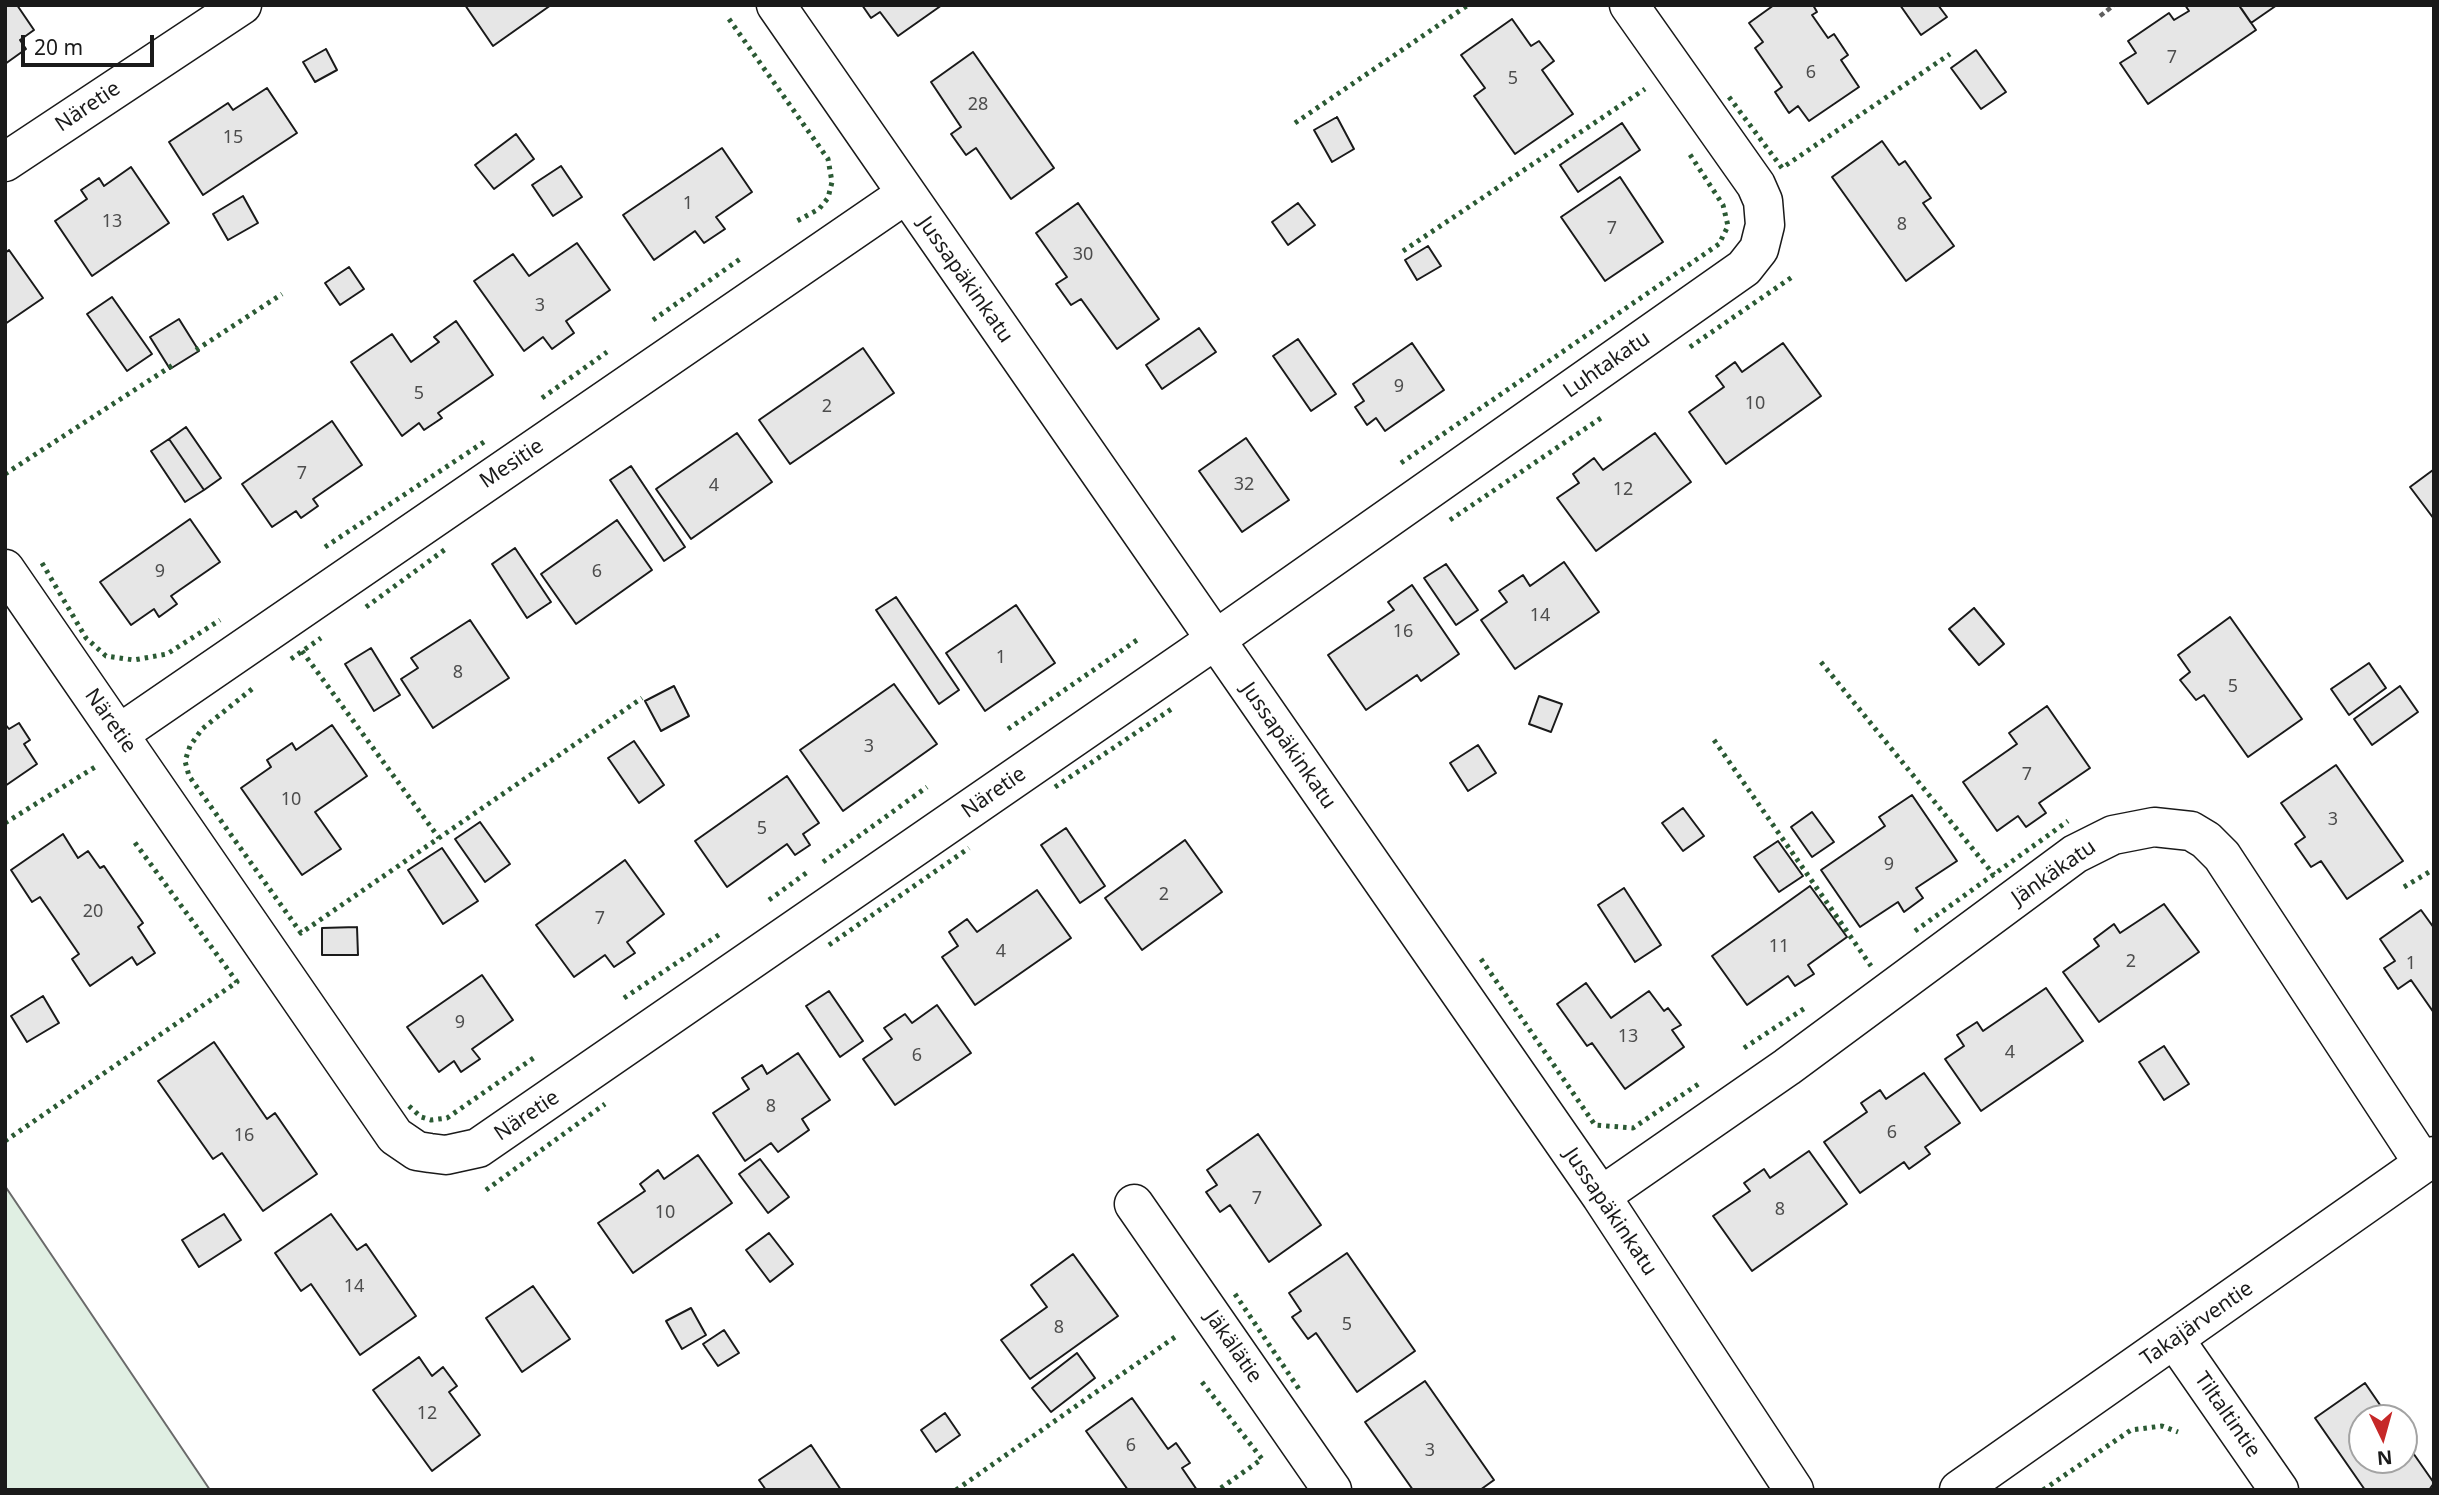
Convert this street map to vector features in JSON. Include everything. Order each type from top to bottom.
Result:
[{"type":"street","name":"Näretie","points":[[5,162],[242,5]]},
{"type":"street","name":"Jussapäkinkatu","points":[[776,5],[1601,1196],[1794,1490]]},
{"type":"street","name":"Luhtakatu","points":[[1215,640],[1753,259],[1763,238],[1765,214],[1756,185],[1629,5]]},
{"type":"street","name":"Mesitie","points":[[119,734],[905,194]]},
{"type":"street","name":"Näretie","points":[[5,569],[395,1136],[417,1151],[446,1155],[478,1148],[495,1139],[1215,640]]},
{"type":"street","name":"Jänkäkatu","points":[[1601,1196],[1920,971],[2075,854],[2113,835],[2154,827],[2191,831],[2206,840],[2222,856],[2428,1159]]},
{"type":"street","name":"Takajärventie","points":[[1959,1490],[2428,1159]]},
{"type":"street","name":"Jäkälätie","points":[[1134,1205],[1332,1490]]},
{"type":"street","name":"Tiltaltintie","points":[[2175,1340],[2279,1490]]},
{"type":"path","points":[[2100,16],[2114,5]]},
{"type":"green space","points":[[5,1186],[210,1490],[5,1490]]},
{"type":"building","points":[[5,5],[17,5],[34,30],[20,40],[26,49],[5,64]]},
{"type":"building","points":[[465,5],[551,5],[493,46]]},
{"type":"building","points":[[862,5],[942,5],[898,36],[880,12],[871,18]]},
{"type":"building","points":[[1774,5],[1813,5],[1817,12],[1812,15],[1828,38],[1834,34],[1848,55],[1841,60],[1859,87],[1809,121],[1798,106],[1789,113],[1775,92],[1782,87],[1755,48],[1763,42],[1749,23]]},
{"type":"building","points":[[1900,5],[1938,5],[1947,17],[1921,35]]},
{"type":"building","points":[[2185,5],[2239,5],[2256,30],[2148,104],[2120,63],[2136,53],[2128,41],[2169,13],[2174,20],[2189,11]]},
{"type":"building","points":[[2277,5],[2251,23],[2240,7]]},
{"type":"building","points":[[1512,19],[1531,46],[1539,41],[1554,61],[1542,70],[1573,114],[1515,154],[1474,96],[1485,88],[1461,55]]},
{"type":"building","points":[[326,49],[337,70],[315,82],[303,62]]},
{"type":"building","points":[[1976,50],[2006,92],[1981,109],[1951,68]]},
{"type":"building","points":[[973,52],[1054,168],[1011,199],[976,148],[966,155],[951,134],[961,127],[931,82]]},
{"type":"building","points":[[267,88],[297,133],[203,195],[169,142],[228,103],[233,110]]},
{"type":"building","points":[[1337,117],[1354,149],[1332,162],[1314,130]]},
{"type":"building","points":[[1622,123],[1640,150],[1578,192],[1560,165]]},
{"type":"building","points":[[516,134],[534,159],[494,189],[475,165]]},
{"type":"building","points":[[1882,141],[1899,165],[1905,161],[1931,198],[1923,203],[1954,246],[1906,281],[1832,177]]},
{"type":"building","points":[[722,148],[752,192],[716,217],[725,229],[704,243],[695,231],[654,260],[623,215]]},
{"type":"building","points":[[561,166],[582,197],[553,216],[532,185]]},
{"type":"building","points":[[131,167],[169,223],[92,276],[55,221],[87,199],[81,190],[99,178],[104,186]]},
{"type":"building","points":[[1620,177],[1663,242],[1605,281],[1561,217]]},
{"type":"building","points":[[243,196],[258,223],[228,240],[213,214]]},
{"type":"building","points":[[1078,203],[1159,319],[1117,349],[1081,299],[1071,305],[1056,284],[1067,277],[1036,233]]},
{"type":"building","points":[[1298,203],[1315,225],[1288,245],[1272,222]]},
{"type":"building","points":[[577,243],[610,290],[566,321],[574,333],[552,349],[543,337],[524,351],[474,281],[513,254],[529,276]]},
{"type":"building","points":[[1428,246],[1441,266],[1417,280],[1405,260]]},
{"type":"building","points":[[9,250],[43,298],[5,324],[5,253]]},
{"type":"building","points":[[349,267],[364,289],[340,305],[325,283]]},
{"type":"building","points":[[112,297],[152,354],[127,371],[87,314]]},
{"type":"building","points":[[179,319],[199,351],[170,369],[150,337]]},
{"type":"building","points":[[456,321],[493,375],[438,413],[442,418],[424,430],[419,423],[402,436],[351,362],[392,334],[411,362],[439,342],[434,337]]},
{"type":"building","points":[[1199,328],[1216,352],[1162,389],[1146,365]]},
{"type":"building","points":[[1298,339],[1336,394],[1311,411],[1273,356]]},
{"type":"building","points":[[1412,343],[1444,390],[1385,431],[1376,418],[1367,425],[1355,407],[1364,401],[1353,384]]},
{"type":"building","points":[[1783,343],[1821,396],[1726,464],[1689,412],[1724,387],[1716,376],[1735,362],[1742,372]]},
{"type":"building","points":[[863,348],[894,393],[790,464],[759,420]]},
{"type":"building","points":[[332,421],[362,465],[313,499],[318,506],[301,518],[296,511],[272,527],[242,484]]},
{"type":"building","points":[[186,427],[221,478],[204,490],[169,439]]},
{"type":"building","points":[[737,433],[772,482],[691,539],[656,489]]},
{"type":"building","points":[[1655,433],[1691,482],[1596,551],[1557,498],[1579,483],[1573,474],[1594,458],[1603,470]]},
{"type":"building","points":[[1246,438],[1289,500],[1242,532],[1199,471]]},
{"type":"building","points":[[169,439],[204,490],[185,502],[151,451]]},
{"type":"building","points":[[631,466],[685,547],[664,561],[610,480]]},
{"type":"building","points":[[2433,470],[2434,472],[2434,519],[2410,487]]},
{"type":"building","points":[[190,519],[220,562],[171,596],[177,604],[159,617],[154,609],[131,625],[100,582]]},
{"type":"building","points":[[617,520],[652,570],[576,624],[541,574]]},
{"type":"building","points":[[515,548],[551,602],[527,618],[492,564]]},
{"type":"building","points":[[1564,562],[1599,612],[1515,669],[1481,620],[1507,602],[1499,591],[1523,575],[1530,586]]},
{"type":"building","points":[[1446,564],[1478,610],[1456,625],[1424,578]]},
{"type":"building","points":[[1412,585],[1459,654],[1421,681],[1417,675],[1366,710],[1328,655],[1394,610],[1388,602]]},
{"type":"building","points":[[896,597],[959,690],[939,704],[876,610]]},
{"type":"building","points":[[1016,605],[1055,663],[985,711],[946,653]]},
{"type":"building","points":[[1974,608],[2004,644],[1979,665],[1949,629]]},
{"type":"building","points":[[2230,617],[2302,719],[2248,757],[2204,695],[2196,700],[2180,680],[2190,672],[2178,655]]},
{"type":"building","points":[[470,620],[509,678],[433,728],[401,679],[418,668],[411,658]]},
{"type":"building","points":[[371,648],[400,695],[374,711],[345,664]]},
{"type":"building","points":[[2369,663],[2386,688],[2349,715],[2331,689]]},
{"type":"building","points":[[894,684],[937,744],[843,811],[800,750]]},
{"type":"building","points":[[674,686],[689,716],[661,731],[645,701]]},
{"type":"building","points":[[2400,686],[2418,712],[2372,745],[2354,719]]},
{"type":"building","points":[[1539,696],[1562,704],[1551,732],[1529,724]]},
{"type":"building","points":[[2047,706],[2090,768],[2039,803],[2046,813],[2026,827],[2018,816],[1997,831],[1963,782],[2017,744],[2009,733]]},
{"type":"building","points":[[19,723],[30,740],[24,744],[37,764],[5,786],[5,724],[9,729]]},
{"type":"building","points":[[332,725],[367,776],[315,812],[341,849],[302,875],[241,788],[271,767],[267,760],[292,743],[296,750]]},
{"type":"building","points":[[634,741],[664,785],[639,803],[608,758]]},
{"type":"building","points":[[1478,745],[1496,773],[1468,791],[1450,763]]},
{"type":"building","points":[[2336,765],[2403,861],[2347,899],[2321,861],[2311,867],[2295,844],[2305,837],[2281,803]]},
{"type":"building","points":[[787,776],[819,823],[803,834],[810,845],[795,855],[787,844],[727,887],[695,841]]},
{"type":"building","points":[[1912,795],[1957,861],[1916,888],[1923,898],[1904,912],[1898,902],[1860,927],[1821,870],[1885,826],[1879,817]]},
{"type":"building","points":[[1683,808],[1704,836],[1683,851],[1662,823]]},
{"type":"building","points":[[1812,812],[1834,842],[1812,857],[1791,827]]},
{"type":"building","points":[[480,822],[510,864],[485,882],[455,839]]},
{"type":"building","points":[[1066,828],[1105,886],[1080,903],[1041,845]]},
{"type":"building","points":[[63,834],[78,858],[88,851],[100,868],[104,866],[143,923],[138,927],[155,953],[137,965],[132,957],[90,986],[72,959],[79,954],[40,897],[32,902],[11,870]]},
{"type":"building","points":[[1185,840],[1222,892],[1142,950],[1105,898]]},
{"type":"building","points":[[1778,841],[1803,876],[1779,892],[1754,857]]},
{"type":"building","points":[[442,848],[478,901],[443,924],[408,870]]},
{"type":"building","points":[[625,860],[664,914],[627,942],[635,953],[614,967],[605,955],[574,977],[536,925]]},
{"type":"building","points":[[1810,886],[1847,937],[1808,965],[1814,974],[1795,986],[1788,976],[1747,1005],[1712,956]]},
{"type":"building","points":[[1624,888],[1661,945],[1635,962],[1598,905]]},
{"type":"building","points":[[1037,890],[1071,938],[975,1005],[942,957],[958,946],[949,932],[967,919],[977,932]]},
{"type":"building","points":[[2164,904],[2199,952],[2099,1022],[2063,972],[2099,946],[2094,939],[2114,924],[2120,933]]},
{"type":"building","points":[[2421,910],[2434,928],[2434,1013],[2411,980],[2398,989],[2384,968],[2395,961],[2380,939]]},
{"type":"building","points":[[357,927],[358,955],[322,955],[322,928]]},
{"type":"building","points":[[482,975],[513,1020],[472,1049],[480,1059],[461,1072],[454,1061],[439,1072],[407,1027]]},
{"type":"building","points":[[1586,983],[1611,1018],[1649,991],[1664,1011],[1668,1008],[1681,1025],[1672,1030],[1684,1047],[1625,1089],[1592,1043],[1587,1046],[1557,1004]]},
{"type":"building","points":[[2046,988],[2083,1041],[1981,1111],[1945,1059],[1964,1046],[1957,1035],[1977,1022],[1983,1031]]},
{"type":"building","points":[[829,991],[863,1041],[840,1057],[806,1006]]},
{"type":"building","points":[[43,996],[59,1023],[27,1042],[11,1016]]},
{"type":"building","points":[[937,1005],[971,1053],[895,1105],[863,1059],[892,1039],[884,1028],[905,1014],[912,1023]]},
{"type":"building","points":[[214,1042],[267,1119],[275,1113],[317,1174],[263,1211],[222,1153],[213,1159],[158,1081]]},
{"type":"building","points":[[2164,1046],[2189,1084],[2164,1100],[2139,1062]]},
{"type":"building","points":[[798,1053],[830,1100],[802,1119],[809,1130],[778,1152],[771,1143],[745,1161],[713,1113],[749,1089],[742,1078],[762,1065],[767,1074]]},
{"type":"building","points":[[1924,1073],[1960,1123],[1925,1147],[1930,1154],[1909,1169],[1904,1162],[1860,1193],[1824,1142],[1867,1112],[1861,1103],[1880,1090],[1886,1099]]},
{"type":"building","points":[[1258,1134],[1321,1225],[1269,1262],[1230,1205],[1220,1212],[1206,1192],[1217,1185],[1207,1170]]},
{"type":"building","points":[[1809,1151],[1847,1204],[1752,1271],[1713,1216],[1750,1191],[1744,1183],[1764,1169],[1770,1178]]},
{"type":"building","points":[[698,1155],[732,1203],[633,1273],[598,1223],[645,1191],[640,1184],[658,1170],[664,1179]]},
{"type":"building","points":[[760,1159],[789,1197],[768,1213],[739,1174]]},
{"type":"building","points":[[224,1214],[241,1240],[199,1267],[182,1240]]},
{"type":"building","points":[[331,1214],[357,1250],[366,1244],[416,1316],[360,1355],[311,1284],[301,1291],[275,1253]]},
{"type":"building","points":[[769,1233],[793,1264],[770,1282],[746,1250]]},
{"type":"building","points":[[1347,1253],[1415,1351],[1357,1392],[1316,1333],[1308,1339],[1292,1317],[1301,1311],[1289,1293]]},
{"type":"building","points":[[1073,1254],[1118,1316],[1030,1379],[1001,1340],[1047,1307],[1031,1285]]},
{"type":"building","points":[[533,1286],[570,1339],[522,1372],[486,1318]]},
{"type":"building","points":[[691,1308],[706,1335],[682,1349],[666,1321]]},
{"type":"building","points":[[724,1330],[739,1353],[718,1366],[703,1344]]},
{"type":"building","points":[[1077,1353],[1095,1378],[1051,1412],[1032,1388]]},
{"type":"building","points":[[419,1357],[432,1376],[443,1367],[457,1386],[449,1392],[480,1435],[432,1471],[373,1390]]},
{"type":"building","points":[[1425,1381],[1494,1480],[1480,1490],[1413,1490],[1365,1422]]},
{"type":"building","points":[[2365,1383],[2379,1404],[2348,1404],[2348,1466],[2315,1418]]},
{"type":"building","points":[[1132,1398],[1168,1449],[1176,1443],[1190,1463],[1182,1468],[1197,1490],[1128,1490],[1086,1431]]},
{"type":"building","points":[[945,1413],[960,1435],[936,1452],[921,1430]]},
{"type":"building","points":[[811,1445],[841,1490],[766,1490],[759,1480]]},
{"type":"building","points":[[2418,1460],[2434,1483],[2429,1490],[2365,1490],[2354,1474],[2418,1474]]},
{"type":"hedge","points":[[1295,123],[1468,5]]},
{"type":"hedge","points":[[729,19],[828,159],[832,182],[828,198],[819,209],[797,221]]},
{"type":"hedge","points":[[1729,97],[1782,168],[1950,54]]},
{"type":"hedge","points":[[1403,251],[1645,89]]},
{"type":"hedge","points":[[1401,463],[1719,244],[1728,226],[1723,205],[1689,153]]},
{"type":"hedge","points":[[653,320],[740,259]]},
{"type":"hedge","points":[[1690,347],[1795,275]]},
{"type":"hedge","points":[[196,350],[282,294]]},
{"type":"hedge","points":[[542,398],[607,352]]},
{"type":"hedge","points":[[5,474],[173,365]]},
{"type":"hedge","points":[[1450,520],[1601,418]]},
{"type":"hedge","points":[[325,547],[487,440]]},
{"type":"hedge","points":[[366,607],[447,548]]},
{"type":"hedge","points":[[42,563],[86,638],[106,656],[134,660],[167,654],[220,620]]},
{"type":"hedge","points":[[291,659],[321,638]]},
{"type":"hedge","points":[[1008,729],[1137,640]]},
{"type":"hedge","points":[[302,651],[439,838]]},
{"type":"hedge","points":[[1821,662],[1994,875]]},
{"type":"hedge","points":[[252,689],[202,729],[190,746],[185,761],[189,776],[301,933],[642,698]]},
{"type":"hedge","points":[[1055,787],[1173,708]]},
{"type":"hedge","points":[[1714,740],[1871,966]]},
{"type":"hedge","points":[[5,823],[95,767]]},
{"type":"hedge","points":[[823,862],[927,787]]},
{"type":"hedge","points":[[1915,931],[2068,821]]},
{"type":"hedge","points":[[5,1141],[237,982],[133,840]]},
{"type":"hedge","points":[[829,945],[969,848]]},
{"type":"hedge","points":[[2404,887],[2434,869]]},
{"type":"hedge","points":[[769,900],[809,871]]},
{"type":"hedge","points":[[624,998],[723,932]]},
{"type":"hedge","points":[[1481,959],[1595,1125],[1633,1128],[1700,1083]]},
{"type":"hedge","points":[[1744,1048],[1805,1008]]},
{"type":"hedge","points":[[409,1106],[421,1117],[431,1120],[447,1118],[535,1057]]},
{"type":"hedge","points":[[486,1190],[605,1104]]},
{"type":"hedge","points":[[1235,1294],[1299,1389]]},
{"type":"hedge","points":[[956,1490],[1175,1337]]},
{"type":"hedge","points":[[1202,1382],[1262,1459],[1218,1490]]},
{"type":"hedge","points":[[2043,1490],[2131,1430],[2162,1426],[2178,1432]]}]
